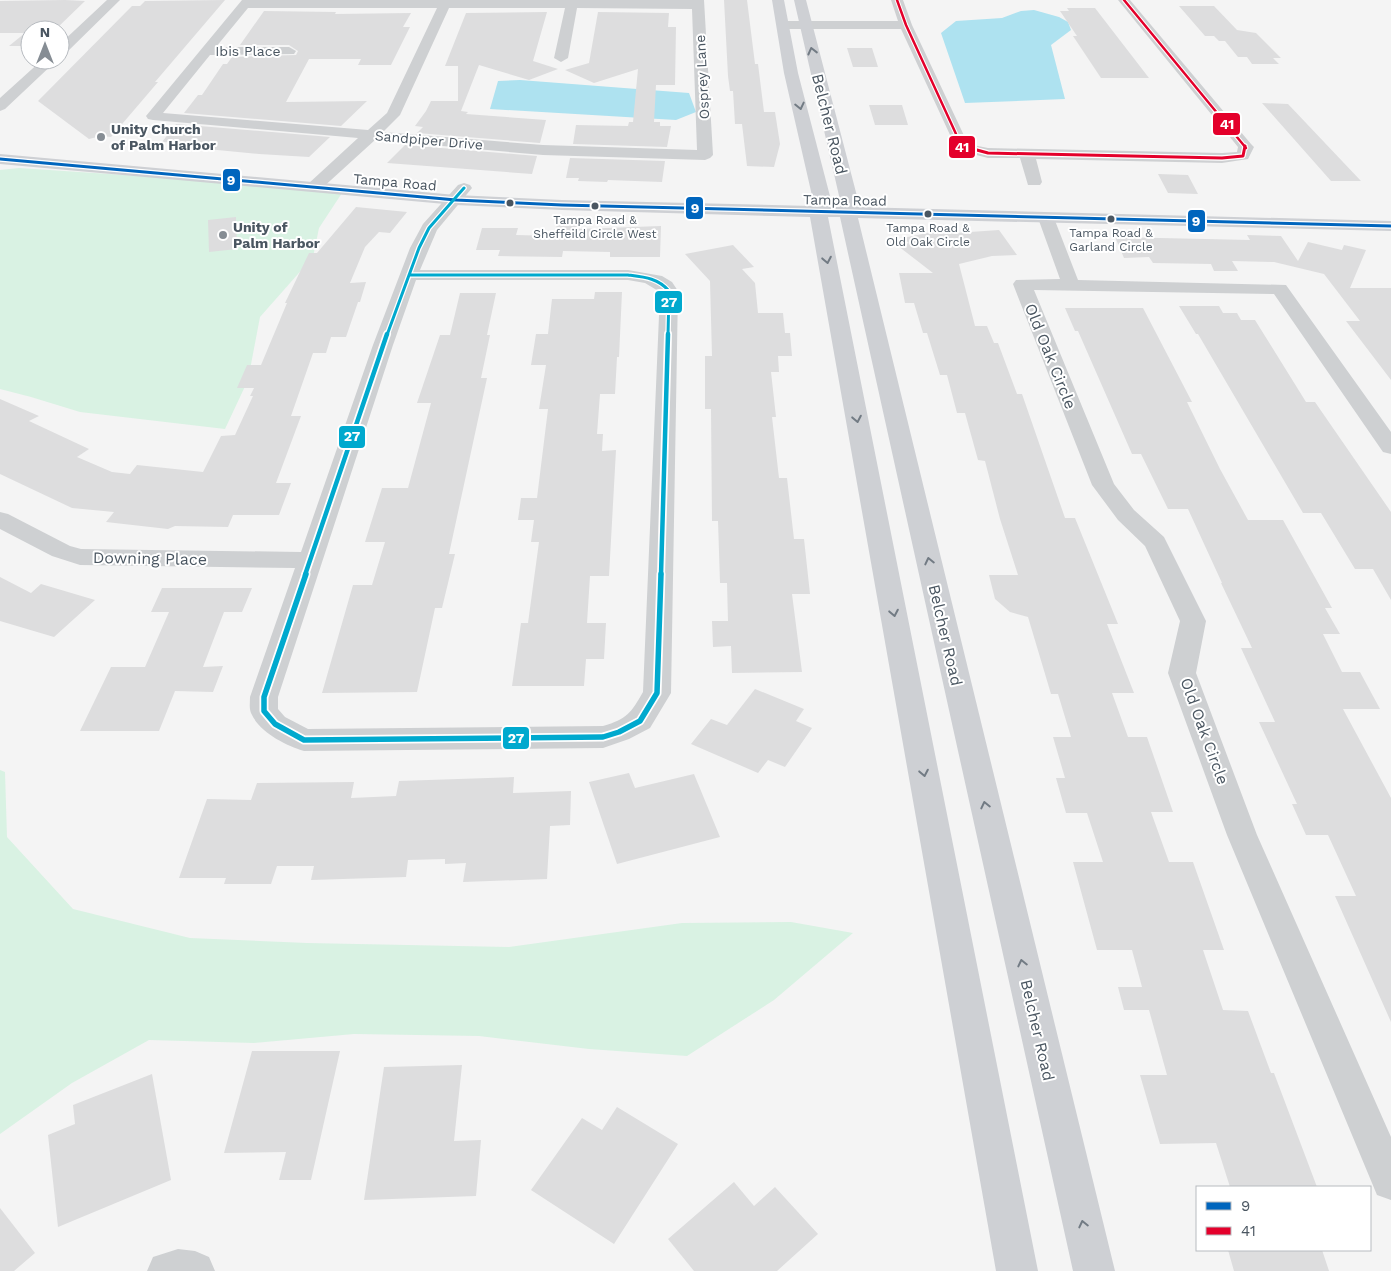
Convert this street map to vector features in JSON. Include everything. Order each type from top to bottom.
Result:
[{"type":"main road","name":"Belcher Road","points":[[778,0],[791,73],[820,206],[1017,1271]]},
{"type":"main road","name":"Belcher Road","points":[[800,0],[1094,1271]]},
{"type":"main road","name":"Tampa Road","points":[[0,148],[72,152],[320,182]]},
{"type":"main road","name":"Tampa Road","points":[[0,159],[320,182],[572,206],[848,206],[1391,214]]},
{"type":"main road","name":"Tampa Road","points":[[848,206],[1046,218],[1391,226]]},
{"type":"street","points":[[70,42],[114,0]]},
{"type":"street","points":[[897,0],[906,25],[962,147],[988,153],[1222,158],[1243,156],[1246,148],[1124,0]]},
{"type":"street","points":[[207,51],[247,2],[444,5],[572,5],[698,2]]},
{"type":"street","name":"Osprey Lane","points":[[698,2],[705,155]]},
{"type":"street","points":[[320,182],[393,115],[444,5]]},
{"type":"street","points":[[561,58],[572,5]]},
{"type":"street","points":[[783,25],[906,25]]},
{"type":"street","name":"Ibis Place","points":[[207,51],[289,51]]},
{"type":"street","name":"Sandpiper Drive","points":[[207,51],[153,116],[543,150],[705,155]]},
{"type":"street","points":[[2,103],[39,70]]},
{"type":"street","points":[[1027,154],[1034,182]]},
{"type":"street","points":[[409,275],[628,275],[654,278],[669,290],[657,694],[640,720],[619,732],[604,737],[304,740],[275,724],[264,711],[264,698],[409,275],[428,228],[460,194]]},
{"type":"street","points":[[1046,218],[1071,284]]},
{"type":"street","name":"Old Oak Circle","points":[[1391,447],[1279,289],[1022,284],[1104,485],[1126,515],[1156,542],[1193,621],[1182,673],[1242,835],[1391,1181]]},
{"type":"street","name":"Downing Place","points":[[0,518],[61,551],[80,557],[310,560]]},
{"type":"street","points":[[167,1271],[178,1269],[195,1271]]},
{"type":"green space","points":[[19,168],[215,181],[342,193],[319,228],[313,257],[260,317],[248,380],[225,429],[80,412],[0,389],[0,170]]},
{"type":"green space","points":[[0,770],[5,772],[7,837],[73,909],[190,938],[307,943],[509,947],[682,923],[791,922],[853,933],[774,1000],[687,1056],[589,1049],[479,1036],[354,1034],[254,1043],[149,1040],[72,1083],[0,1134]]},
{"type":"water","points":[[1034,10],[1059,17],[1068,22],[1071,30],[1051,45],[1065,99],[965,103],[941,33],[956,21],[1002,18],[1021,11]]},
{"type":"water","points":[[520,80],[689,93],[696,112],[676,120],[490,109],[498,81]]},
{"type":"building","points":[[225,0],[111,137],[101,136],[89,139],[38,101],[132,6],[140,6],[145,1]]},
{"type":"building","points":[[724,0],[747,0],[755,64],[758,64],[764,112],[775,112],[780,144],[774,167],[747,166],[742,124],[735,124],[733,91],[730,91]]},
{"type":"building","points":[[0,1],[85,1],[65,20],[20,20],[20,33],[0,33]]},
{"type":"building","points":[[1179,6],[1214,6],[1237,30],[1256,33],[1281,58],[1273,58],[1279,64],[1252,64],[1247,57],[1238,57],[1225,41],[1219,41],[1214,36],[1205,36]]},
{"type":"building","points":[[1067,8],[1095,8],[1149,78],[1101,78],[1073,36],[1077,36],[1060,11],[1069,11]]},
{"type":"building","points":[[264,11],[336,12],[335,14],[411,13],[403,27],[410,27],[391,65],[358,65],[361,59],[309,59],[286,102],[367,101],[341,126],[184,113],[198,95],[202,95],[223,64],[227,64],[232,57],[296,55],[298,51],[289,45],[240,45]]},
{"type":"building","points":[[547,12],[533,61],[558,69],[529,80],[479,65],[461,111],[468,112],[466,114],[546,120],[540,143],[417,133],[423,127],[415,126],[431,101],[458,101],[458,66],[445,66],[466,13]]},
{"type":"building","points":[[598,12],[669,13],[668,27],[676,27],[675,85],[656,85],[654,122],[660,122],[660,126],[671,126],[667,147],[573,144],[576,125],[628,126],[629,122],[633,122],[638,69],[594,83],[565,70],[589,63]]},
{"type":"building","points":[[20,37],[20,46],[9,46]]},
{"type":"building","points":[[847,48],[872,48],[878,67],[853,67]]},
{"type":"building","points":[[1262,103],[1288,104],[1361,181],[1331,181]]},
{"type":"building","points":[[869,105],[902,105],[908,125],[875,125]]},
{"type":"building","points":[[176,124],[330,137],[309,157],[259,154],[176,146],[180,143],[162,142]]},
{"type":"building","points":[[405,145],[537,156],[532,174],[387,163]]},
{"type":"building","points":[[570,158],[665,161],[662,182],[578,181],[579,178],[566,178]]},
{"type":"building","points":[[1158,174],[1188,175],[1198,194],[1168,193]]},
{"type":"building","points":[[356,207],[407,212],[390,233],[379,232],[365,247],[350,283],[366,282],[346,337],[331,337],[326,353],[313,353],[291,416],[301,416],[276,483],[291,483],[279,515],[233,515],[228,527],[175,526],[168,529],[106,522],[114,512],[72,508],[0,474],[0,399],[39,416],[29,421],[89,449],[77,457],[112,472],[130,474],[137,465],[203,472],[221,436],[235,435],[253,396],[250,396],[254,388],[237,388],[247,365],[261,365],[287,303],[285,303],[309,253],[317,253]]},
{"type":"building","name":"Unity of Palm Harbor","points":[[236,217],[237,249],[209,252],[208,220]]},
{"type":"building","points":[[557,223],[579,223],[578,229],[661,226],[660,257],[610,257],[610,252],[563,251],[562,257],[498,256],[500,250],[476,250],[482,228],[518,228],[516,235],[555,236]]},
{"type":"building","points":[[999,230],[1017,255],[992,256],[959,264],[975,326],[987,326],[994,343],[998,343],[1017,394],[1022,394],[1065,518],[1075,518],[1118,624],[1107,624],[1134,693],[1112,693],[1128,737],[1147,737],[1173,812],[1151,812],[1169,862],[1193,862],[1224,950],[1203,950],[1223,1010],[1248,1011],[1271,1073],[1274,1073],[1317,1186],[1230,1186],[1216,1143],[1160,1144],[1140,1075],[1167,1075],[1149,1010],[1124,1010],[1118,987],[1142,987],[1132,950],[1097,950],[1073,862],[1103,862],[1087,813],[1066,813],[1056,778],[1065,778],[1053,737],[1071,737],[1058,694],[1051,694],[1028,617],[1010,612],[995,599],[989,575],[1018,575],[1000,519],[985,461],[978,460],[965,413],[957,413],[947,375],[940,375],[927,333],[923,333],[914,303],[905,303],[899,273],[933,273],[898,246],[909,243],[903,238],[937,231],[941,234]]},
{"type":"building","points":[[1247,235],[1281,236],[1298,261],[1308,242],[1342,250],[1344,245],[1366,250],[1350,288],[1391,288],[1391,380],[1346,321],[1360,321],[1324,274],[1274,262],[1232,261],[1238,271],[1214,271],[1211,264],[1153,263],[1149,257],[1124,258],[1115,237],[1250,240]]},
{"type":"building","points":[[733,245],[754,267],[742,269],[755,283],[758,313],[783,313],[785,333],[790,333],[792,356],[778,356],[779,372],[771,372],[776,417],[772,417],[779,478],[787,478],[794,539],[804,539],[810,594],[792,594],[802,672],[732,673],[731,646],[713,647],[712,621],[728,621],[727,583],[720,583],[718,521],[712,521],[711,409],[705,409],[705,356],[712,356],[710,281],[685,254]]},
{"type":"building","points":[[595,292],[622,292],[615,394],[600,394],[597,434],[603,434],[602,451],[616,450],[609,576],[590,576],[587,623],[606,623],[604,659],[586,659],[584,686],[512,686],[521,623],[528,623],[539,542],[531,542],[534,520],[518,520],[521,498],[537,498],[548,409],[539,409],[546,365],[531,365],[536,334],[548,334],[552,299],[594,299]]},
{"type":"building","points":[[460,293],[496,293],[487,335],[490,335],[481,378],[487,378],[449,554],[455,554],[442,608],[435,608],[417,692],[322,693],[353,585],[372,585],[385,542],[365,542],[382,488],[408,488],[431,403],[417,403],[440,335],[450,335]]},
{"type":"building","points":[[1179,306],[1219,306],[1223,313],[1237,313],[1241,320],[1255,320],[1306,402],[1315,402],[1391,512],[1391,600],[1373,569],[1355,569],[1321,513],[1303,513],[1198,334],[1196,334]]},
{"type":"building","points":[[1065,308],[1143,308],[1192,402],[1187,402],[1220,469],[1248,520],[1283,520],[1332,608],[1325,608],[1340,634],[1323,634],[1342,672],[1360,672],[1380,709],[1343,709],[1391,798],[1391,1022],[1335,896],[1356,896],[1328,835],[1306,835],[1292,804],[1297,804],[1259,722],[1275,722],[1241,648],[1252,648],[1188,509],[1168,509],[1141,454],[1132,454],[1078,331],[1075,331]]},
{"type":"building","points":[[0,577],[31,593],[41,584],[95,600],[54,637],[0,621]]},
{"type":"building","points":[[162,588],[252,588],[242,612],[224,612],[203,667],[223,666],[213,692],[175,691],[159,731],[80,731],[111,667],[145,667],[169,612],[151,612]]},
{"type":"building","points":[[755,689],[804,709],[796,721],[812,728],[785,767],[768,760],[758,773],[691,744],[711,719],[727,725]]},
{"type":"building","points":[[629,773],[635,788],[694,774],[720,837],[617,864],[589,782]]},
{"type":"building","points":[[514,777],[513,793],[571,791],[570,825],[550,826],[547,879],[463,882],[466,863],[445,864],[445,859],[408,860],[406,877],[311,880],[314,866],[277,866],[271,884],[224,884],[226,878],[179,878],[207,799],[251,800],[257,783],[354,782],[351,798],[396,796],[399,781]]},
{"type":"building","points":[[252,1051],[340,1051],[311,1180],[279,1180],[286,1152],[224,1153]]},
{"type":"building","points":[[462,1065],[454,1141],[481,1140],[476,1196],[364,1200],[384,1067]]},
{"type":"building","points":[[152,1074],[171,1180],[58,1227],[48,1135],[75,1124],[73,1105]]},
{"type":"building","points":[[617,1107],[678,1144],[614,1244],[531,1190],[582,1118],[602,1130]]},
{"type":"building","points":[[734,1182],[754,1206],[775,1187],[818,1234],[777,1271],[694,1271],[668,1239]]},
{"type":"building","points":[[0,1208],[35,1253],[14,1271],[0,1271]]},
{"type":"building","points":[[1228,1251],[1322,1251],[1329,1271],[1234,1271]]},
{"type":"transit line","name":"41","points":[[897,0],[906,25],[962,147],[988,153],[1222,158],[1243,156],[1246,147],[1124,0]]},
{"type":"transit line","name":"9","points":[[0,159],[456,200],[562,205],[1391,226]]},
{"type":"transit line","name":"27","points":[[409,275],[628,275],[656,280],[669,291],[657,693],[640,721],[619,732],[603,737],[304,740],[275,724],[264,711],[264,697],[383,345],[419,248],[429,228],[464,188]]},
{"type":"place","name":"Unity Church of Palm Harbor","points":[[101,137]]},
{"type":"place","name":"Tampa Road & Sheffeild Circle West","points":[[595,206]]},
{"type":"place","name":"Tampa Road & Old Oak Circle","points":[[928,214]]},
{"type":"place","name":"Tampa Road & Garland Circle","points":[[1111,219]]},
{"type":"place","name":"Unity of Palm Harbor","points":[[223,235]]}]
